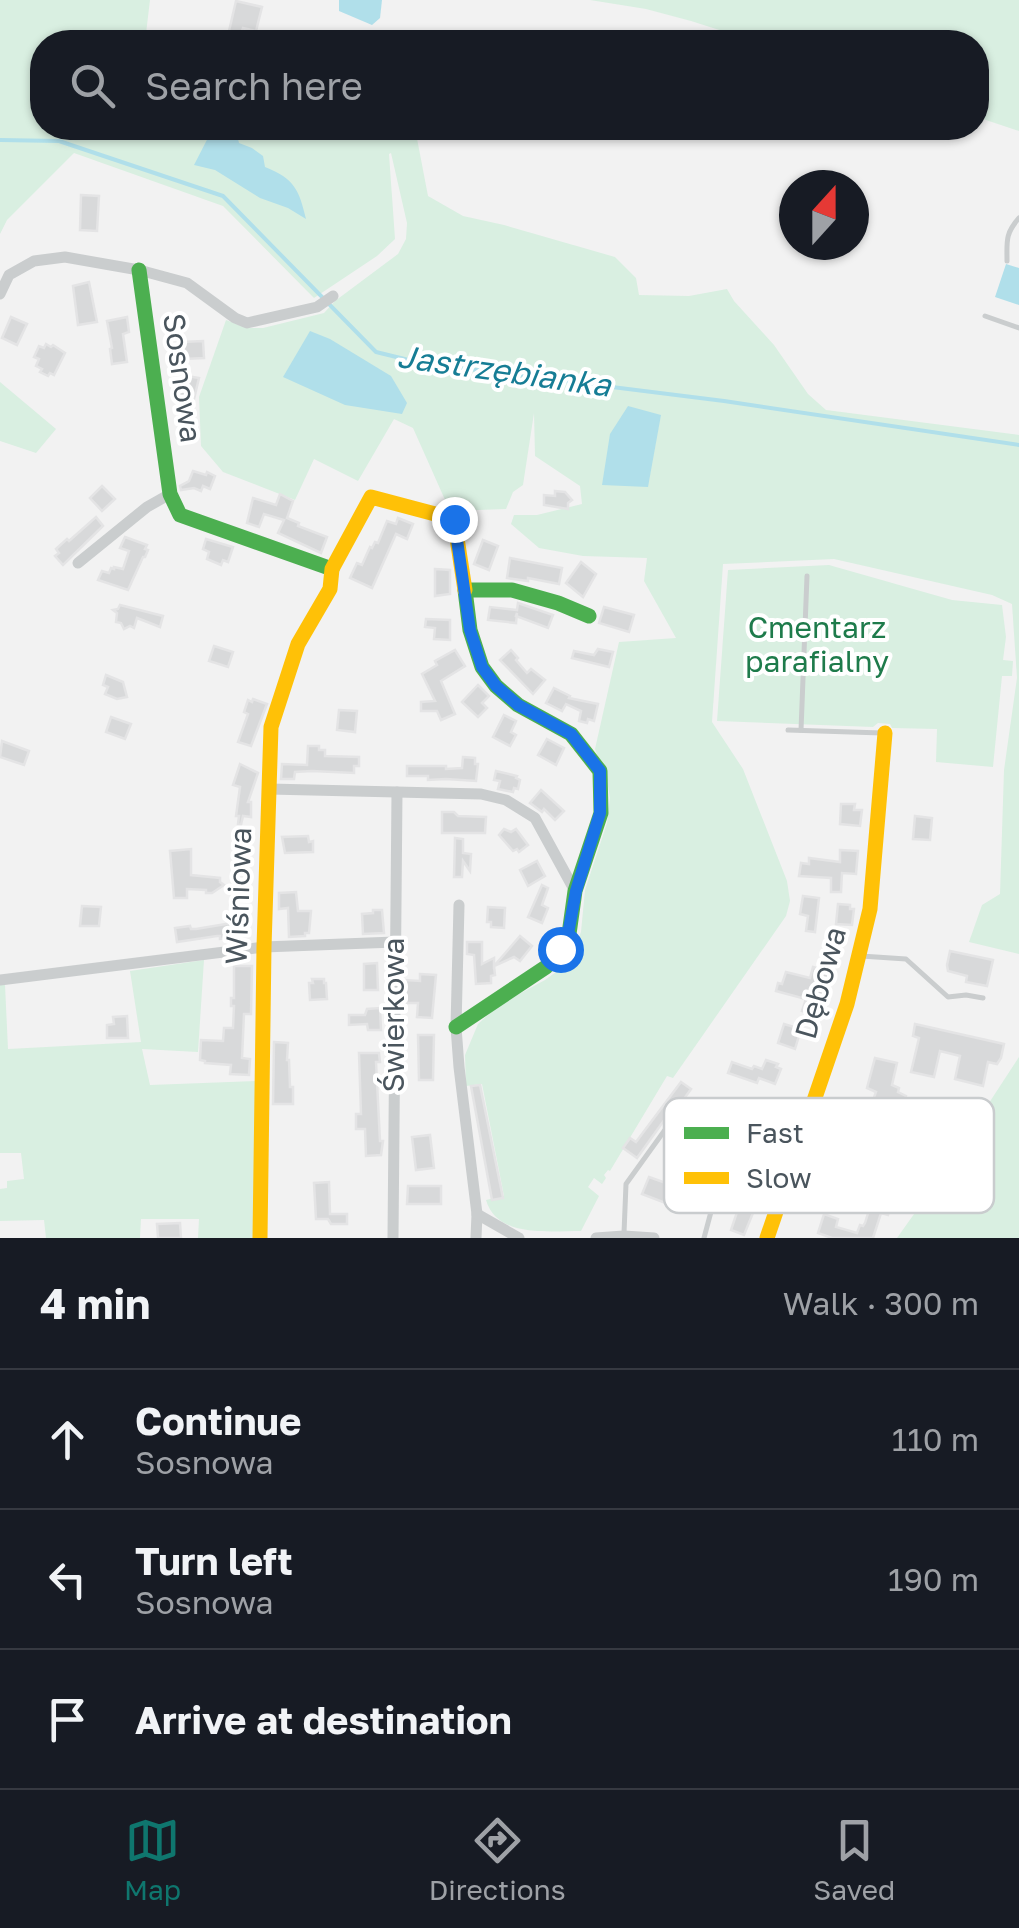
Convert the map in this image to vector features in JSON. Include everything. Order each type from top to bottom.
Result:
[{"type":"street","points":[[0,294],[9,275],[34,262],[64,257],[187,283],[234,318],[247,323],[317,307],[333,296]]},
{"type":"street","name":"Sosnowa","points":[[139,270],[170,494]]},
{"type":"street","points":[[78,564],[147,507],[170,494],[180,515],[332,569],[371,497],[454,519],[470,630],[482,667],[518,705],[571,734],[600,771],[600,813],[576,891],[568,934],[560,949],[546,968],[456,1027]]},
{"type":"street","name":"Wiśniowa","points":[[260,1238],[271,728],[298,644],[330,589],[332,569]]},
{"type":"street","points":[[465,590],[512,590],[590,616]]},
{"type":"street","name":"Dębowa","points":[[815,1098],[847,1004],[870,909],[885,733]]},
{"type":"street","points":[[270,789],[481,794],[506,800],[535,818],[576,891]]},
{"type":"street","name":"Świerkowa","points":[[392,1238],[396,792]]},
{"type":"street","points":[[459,905],[456,1027],[477,1214],[476,1238]]},
{"type":"street","points":[[0,980],[264,947],[395,942]]},
{"type":"street","name":"Dębowa","points":[[767,1238],[776,1213]]},
{"type":"street","points":[[477,1214],[519,1238]]},
{"type":"street","points":[[596,1238],[654,1238]]},
{"type":"lane","points":[[1007,261],[1006,238],[1019,218]]},
{"type":"lane","points":[[985,316],[1019,328]]},
{"type":"lane","points":[[802,730],[807,576]]},
{"type":"lane","points":[[788,730],[885,733]]},
{"type":"lane","points":[[858,956],[902,957],[948,997],[983,998]]},
{"type":"lane","points":[[624,1236],[626,1184],[664,1131]]},
{"type":"lane","points":[[704,1238],[711,1213]]},
{"type":"green space","points":[[0,0],[150,0],[146,30],[30,30],[30,140],[417,140],[428,196],[463,216],[615,257],[636,278],[639,295],[689,296],[727,289],[774,345],[808,394],[826,410],[1019,435],[1019,954],[969,942],[982,905],[1000,894],[1004,770],[1017,678],[1012,604],[992,595],[834,559],[723,564],[712,722],[743,769],[787,881],[790,901],[786,916],[673,1078],[667,1076],[602,1184],[594,1178],[588,1187],[599,1196],[581,1231],[525,1230],[501,1221],[486,1200],[504,1196],[482,1084],[466,1086],[465,1055],[478,1024],[499,1005],[560,969],[581,932],[585,890],[607,823],[610,798],[595,749],[619,642],[676,638],[644,581],[647,558],[583,556],[539,548],[511,524],[514,515],[537,515],[582,504],[580,486],[535,456],[534,413],[523,485],[513,492],[506,509],[450,511],[413,428],[394,419],[358,481],[314,459],[295,500],[223,472],[201,446],[199,397],[226,320],[247,328],[263,328],[324,313],[398,254],[406,239],[407,223],[391,153],[395,239],[377,256],[314,298],[223,206],[74,153],[7,220],[0,234]]},
{"type":"green space","points":[[590,0],[1019,0],[1019,131],[989,121],[989,30],[719,30],[646,9]]},
{"type":"green space","points":[[0,382],[56,429],[36,453],[0,441]]},
{"type":"green space","name":"Cmentarz parafialny","points":[[829,565],[952,600],[1002,605],[1006,637],[1003,660],[1013,661],[1012,676],[1002,676],[993,767],[936,762],[937,729],[892,728],[890,724],[878,723],[873,727],[717,721],[728,570]]},
{"type":"green space","points":[[204,960],[198,1052],[142,1049],[150,1085],[258,1081],[256,1238],[198,1238],[199,1219],[141,1219],[140,1238],[46,1238],[44,1220],[0,1221],[0,1189],[7,1188],[7,1181],[24,1179],[21,1153],[0,1153],[0,985],[5,985],[8,1049],[141,1042],[130,971]]},
{"type":"green space","points":[[1019,1057],[1019,1238],[897,1238],[915,1213],[994,1213],[992,1098]]},
{"type":"water","points":[[339,0],[382,0],[380,18],[372,25],[339,11]]},
{"type":"water","points":[[207,140],[238,140],[263,156],[265,167],[294,187],[306,219],[260,198],[215,170],[194,165]]},
{"type":"water","points":[[1006,264],[1019,268],[1019,305],[995,297]]},
{"type":"water","points":[[310,331],[391,376],[407,403],[402,414],[345,405],[283,377]]},
{"type":"water","points":[[628,406],[661,415],[648,487],[602,485],[610,434]]},
{"type":"building","points":[[236,1],[262,7],[256,30],[229,30]]},
{"type":"building","points":[[81,195],[99,196],[97,231],[80,230]]},
{"type":"building","points":[[89,282],[97,322],[78,325],[73,286]]},
{"type":"building","points":[[11,317],[27,324],[17,345],[2,338]]},
{"type":"building","points":[[127,317],[129,332],[123,334],[127,362],[112,364],[107,321]]},
{"type":"building","points":[[203,341],[204,358],[184,359],[182,342]]},
{"type":"building","points":[[46,344],[65,353],[54,375],[48,376],[40,372],[42,369],[36,366],[39,359],[34,357],[39,346],[44,348]]},
{"type":"building","points":[[187,376],[199,378],[193,403],[175,400],[178,383],[186,384]]},
{"type":"building","points":[[193,471],[215,476],[210,489],[203,486],[201,491],[181,490]]},
{"type":"building","points":[[102,486],[115,499],[102,511],[90,498]]},
{"type":"building","points":[[555,491],[565,492],[572,500],[568,509],[544,505],[544,495],[555,496]]},
{"type":"building","points":[[280,494],[293,501],[287,518],[327,537],[321,553],[278,533],[284,520],[264,514],[259,527],[247,523],[253,498],[276,505]]},
{"type":"building","points":[[96,517],[103,526],[63,565],[55,556],[59,553],[56,549]]},
{"type":"building","points":[[398,518],[413,524],[407,539],[396,534],[372,588],[350,578],[357,563],[362,565],[370,547],[378,543],[387,521],[396,524]]},
{"type":"building","points":[[125,537],[147,545],[148,550],[128,590],[98,580],[102,571],[123,569],[129,551],[120,548]]},
{"type":"building","points":[[206,539],[233,547],[228,562],[223,560],[221,565],[207,559],[209,552],[203,549]]},
{"type":"building","points":[[483,540],[498,546],[489,570],[474,564]]},
{"type":"building","points":[[510,558],[562,568],[559,584],[507,578]]},
{"type":"building","points":[[581,562],[596,574],[583,597],[566,583]]},
{"type":"building","points":[[435,569],[450,570],[450,594],[435,596]]},
{"type":"building","points":[[518,603],[553,615],[548,628],[517,616],[516,623],[488,620],[490,607],[517,610]]},
{"type":"building","points":[[120,605],[163,616],[160,627],[137,618],[134,628],[124,629],[116,622],[117,613],[113,610]]},
{"type":"building","points":[[604,607],[634,615],[629,632],[599,623]]},
{"type":"building","points":[[426,619],[450,620],[450,640],[434,639],[435,628],[425,627]]},
{"type":"building","points":[[214,646],[233,652],[228,667],[209,661]]},
{"type":"building","points":[[598,649],[613,652],[609,667],[572,658],[574,651],[594,655]]},
{"type":"building","points":[[455,650],[465,666],[441,681],[455,714],[441,720],[437,711],[421,711],[421,702],[435,701],[422,674]]},
{"type":"building","points":[[511,650],[527,673],[531,669],[545,680],[533,694],[500,660]]},
{"type":"building","points":[[106,675],[123,682],[127,697],[117,699],[105,694]]},
{"type":"building","points":[[478,685],[489,696],[482,703],[487,708],[478,717],[462,702]]},
{"type":"building","points":[[554,688],[569,698],[598,704],[594,721],[579,721],[581,711],[566,704],[562,711],[546,703]]},
{"type":"building","points":[[248,700],[267,704],[251,746],[238,742],[248,714],[244,712]]},
{"type":"building","points":[[339,710],[357,711],[355,732],[337,730]]},
{"type":"building","points":[[504,715],[516,721],[511,732],[516,735],[510,746],[493,737]]},
{"type":"building","points":[[111,717],[131,724],[125,739],[106,732]]},
{"type":"building","points":[[547,739],[564,748],[556,765],[538,755]]},
{"type":"building","points":[[2,741],[29,751],[24,765],[0,757]]},
{"type":"building","points":[[308,746],[319,746],[319,750],[325,750],[325,756],[359,757],[359,766],[354,766],[354,773],[295,772],[294,779],[281,779],[282,764],[307,765]]},
{"type":"building","points":[[463,757],[475,758],[476,781],[407,776],[407,766],[462,768]]},
{"type":"building","points":[[240,764],[258,773],[248,802],[251,817],[243,816],[241,825],[236,816],[240,787],[233,785]]},
{"type":"building","points":[[496,771],[517,776],[518,789],[498,789]]},
{"type":"building","points":[[541,790],[564,811],[555,820],[530,803]]},
{"type":"building","points":[[841,804],[855,804],[854,810],[862,810],[860,826],[840,824]]},
{"type":"building","points":[[442,812],[486,817],[485,833],[442,833]]},
{"type":"building","points":[[915,816],[932,818],[930,840],[913,839]]},
{"type":"building","points":[[504,829],[516,829],[528,845],[519,852],[513,851],[499,835]]},
{"type":"building","points":[[308,836],[309,842],[313,841],[313,852],[285,853],[282,837]]},
{"type":"building","points":[[455,838],[463,839],[463,853],[471,854],[470,871],[463,861],[462,877],[454,877]]},
{"type":"building","points":[[191,849],[191,875],[220,878],[224,885],[212,893],[187,889],[187,898],[174,898],[170,851]]},
{"type":"building","points":[[840,850],[858,851],[856,874],[842,873],[841,892],[831,892],[831,878],[799,876],[801,863],[809,864],[809,858],[840,862]]},
{"type":"building","points":[[537,861],[545,876],[528,886],[520,870]]},
{"type":"building","points":[[542,885],[548,888],[542,905],[548,908],[542,923],[528,917]]},
{"type":"building","points":[[296,892],[298,911],[311,911],[309,933],[289,937],[288,908],[279,909],[279,893]]},
{"type":"building","points":[[803,896],[819,898],[815,932],[806,931],[808,916],[800,914]]},
{"type":"building","points":[[838,904],[854,909],[852,925],[836,924]]},
{"type":"building","points":[[82,906],[101,907],[99,926],[80,926]]},
{"type":"building","points":[[488,907],[505,908],[504,928],[491,927],[491,922],[487,922]]},
{"type":"building","points":[[382,910],[384,933],[363,934],[362,914]]},
{"type":"building","points":[[232,923],[231,938],[217,936],[177,942],[175,928]]},
{"type":"building","points":[[520,936],[532,946],[520,961],[514,957],[494,966]]},
{"type":"building","points":[[467,942],[482,942],[482,964],[494,958],[495,975],[491,976],[491,983],[476,984],[474,955],[467,954]]},
{"type":"building","points":[[950,951],[993,960],[987,986],[966,982],[967,976],[948,971]]},
{"type":"building","points":[[377,963],[378,990],[364,990],[364,964]]},
{"type":"building","points":[[234,966],[252,966],[251,1014],[244,1014],[242,1058],[250,1059],[249,1075],[230,1074],[231,1065],[200,1060],[201,1040],[223,1041],[224,1028],[233,1028]]},
{"type":"building","points":[[813,967],[833,973],[827,980],[815,1020],[802,1011],[806,999],[776,991],[786,972],[810,978]]},
{"type":"building","points":[[420,974],[436,975],[432,1018],[417,1017],[418,1003],[404,1003],[405,980],[420,981]]},
{"type":"building","points":[[312,979],[324,979],[327,999],[310,1000]]},
{"type":"building","points":[[380,1008],[381,1030],[368,1030],[367,1024],[349,1025],[349,1015],[365,1015],[367,1009]]},
{"type":"building","points":[[127,1016],[128,1038],[107,1038],[107,1025],[114,1024],[113,1017]]},
{"type":"building","points":[[784,1024],[801,1029],[795,1049],[778,1043]]},
{"type":"building","points":[[915,1024],[1004,1044],[1001,1058],[997,1064],[988,1062],[983,1086],[955,1079],[960,1056],[940,1051],[934,1077],[911,1072],[919,1038],[913,1036]]},
{"type":"building","points":[[418,1035],[434,1035],[433,1080],[419,1080]]},
{"type":"building","points":[[274,1042],[288,1043],[293,1104],[273,1104]]},
{"type":"building","points":[[359,1053],[379,1053],[380,1062],[376,1062],[381,1155],[366,1156],[365,1129],[356,1129],[356,1114],[361,1114]]},
{"type":"building","points":[[875,1058],[897,1063],[892,1085],[906,1096],[874,1098],[876,1092],[867,1088]]},
{"type":"building","points":[[766,1060],[781,1069],[775,1084],[759,1078],[757,1083],[728,1073],[732,1062],[762,1069]]},
{"type":"building","points":[[681,1082],[691,1089],[685,1098],[669,1098]]},
{"type":"building","points":[[480,1085],[503,1198],[492,1200],[471,1086]]},
{"type":"building","points":[[664,1105],[664,1120],[637,1158],[623,1148],[630,1138],[636,1142]]},
{"type":"building","points":[[430,1135],[434,1168],[416,1170],[412,1137]]},
{"type":"building","points":[[649,1177],[664,1182],[664,1203],[642,1194]]},
{"type":"building","points":[[329,1182],[330,1214],[347,1214],[347,1224],[316,1219],[314,1183]]},
{"type":"building","points":[[408,1186],[441,1186],[441,1204],[407,1204]]},
{"type":"building","points":[[737,1213],[753,1213],[744,1235],[731,1230]]},
{"type":"building","points":[[868,1213],[881,1213],[873,1238],[832,1238],[818,1233],[824,1214],[838,1219],[836,1227],[857,1233]]},
{"type":"building","points":[[180,1223],[181,1238],[158,1238],[157,1224]]},
{"type":"waterway","name":"Jastrzębianka","points":[[0,140],[59,141],[223,196],[376,352],[421,363],[724,401],[1019,445]]},
{"type":"traffic: fast","points":[[139,270],[170,494],[180,515],[332,569]]},
{"type":"traffic: fast","points":[[456,1027],[546,967],[560,949],[569,934],[575,891],[601,813],[600,771],[571,734],[518,705],[482,667],[470,630],[465,590],[512,590],[589,616]]},
{"type":"traffic: slow","points":[[260,1238],[271,727],[298,644],[330,589],[332,569],[371,497],[454,519],[465,590]]},
{"type":"traffic: slow","points":[[815,1098],[847,1004],[870,909],[885,733]]},
{"type":"traffic: slow","points":[[767,1238],[776,1213]]},
{"type":"route","points":[[454,519],[470,630],[482,667],[518,705],[571,734],[600,771],[600,813],[576,891],[568,934],[560,949]]}]
